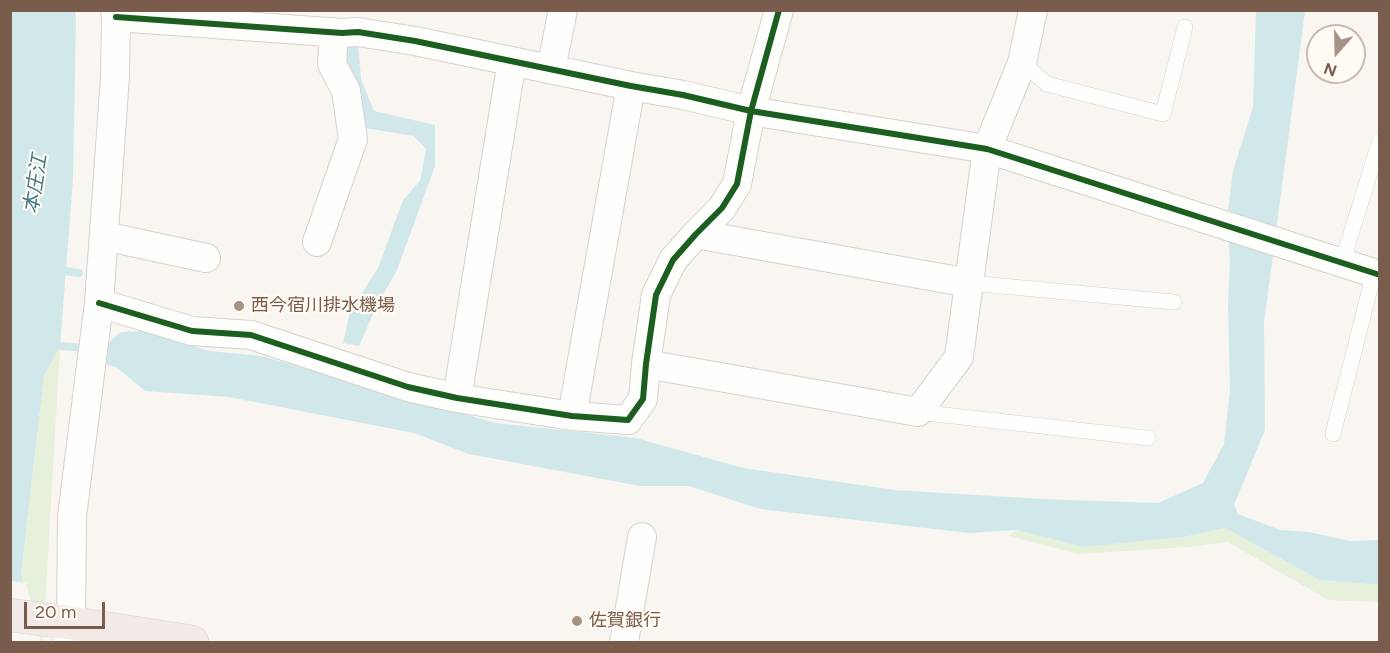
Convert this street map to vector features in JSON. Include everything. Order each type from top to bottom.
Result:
[{"type":"highway","points":[[10,615],[69,633],[192,642]]},
{"type":"street","points":[[551,69],[563,10]]},
{"type":"street","points":[[98,315],[192,331],[251,335],[408,387],[457,398],[572,416],[628,420],[643,399],[656,295],[674,260],[722,208],[737,184],[751,111],[779,10]]},
{"type":"street","points":[[646,364],[918,412],[959,357],[987,149],[1022,63],[1033,10]]},
{"type":"street","points":[[69,633],[72,516],[98,315],[115,76],[116,14],[345,32],[415,41],[751,111],[987,149],[1377,274]]},
{"type":"street","points":[[317,242],[353,139],[346,91],[332,64],[345,32]]},
{"type":"street","points":[[457,398],[512,61]]},
{"type":"street","points":[[572,416],[631,86]]},
{"type":"street","points":[[696,234],[969,283]]},
{"type":"street","points":[[104,236],[206,258]]},
{"type":"street","points":[[624,642],[642,537]]},
{"type":"lane","points":[[1022,63],[1047,84],[1162,114],[1185,27]]},
{"type":"lane","points":[[1342,263],[1380,140]]},
{"type":"lane","points":[[1333,434],[1377,274]]},
{"type":"lane","points":[[969,283],[1174,302]]},
{"type":"lane","points":[[918,412],[1148,438]]},
{"type":"green space","points":[[60,346],[43,642],[38,642],[21,574],[44,376]]},
{"type":"green space","points":[[1225,528],[1320,580],[1379,585],[1379,602],[1328,600],[1228,542],[1189,547],[1078,554],[1009,536],[1016,530],[1084,547],[1184,537]]},
{"type":"water","name":"本庄江","points":[[10,11],[75,11],[76,20],[73,179],[60,346],[44,376],[21,574],[38,642],[10,642]]},
{"type":"water","points":[[1256,11],[1305,11],[1264,323],[1265,430],[1234,505],[1238,514],[1280,530],[1309,532],[1350,541],[1379,540],[1379,585],[1320,580],[1225,528],[1184,537],[1084,547],[1016,530],[969,533],[760,509],[689,486],[640,486],[469,454],[414,433],[229,397],[145,391],[116,367],[107,365],[107,350],[110,341],[121,332],[145,331],[209,351],[262,356],[496,423],[636,438],[743,468],[895,490],[1158,503],[1203,483],[1224,444],[1230,391],[1228,304],[1230,261],[1227,218],[1233,171],[1253,107]]},
{"type":"water","points":[[358,42],[361,79],[374,111],[435,125],[435,166],[397,270],[376,307],[359,346],[343,343],[350,312],[378,268],[403,200],[420,181],[426,149],[414,136],[365,128],[343,63],[346,43]]},
{"type":"pier","points":[[11,581],[26,583],[41,642],[11,642]]},
{"type":"waterway","points":[[56,270],[79,273]]},
{"type":"waterway","points":[[50,340],[60,346],[89,348]]},
{"type":"cycle path","points":[[99,303],[192,331],[251,335],[408,387],[457,398],[572,416],[628,420],[643,399],[656,295],[673,260],[722,208],[737,184],[751,111],[779,10]]},
{"type":"cycle path","points":[[116,17],[342,33],[358,32],[415,41],[751,111],[987,149],[1380,275]]},
{"type":"place","name":"西今宿川排水機場","points":[[239,306]]},
{"type":"place","name":"佐賀銀行","points":[[577,621]]}]
